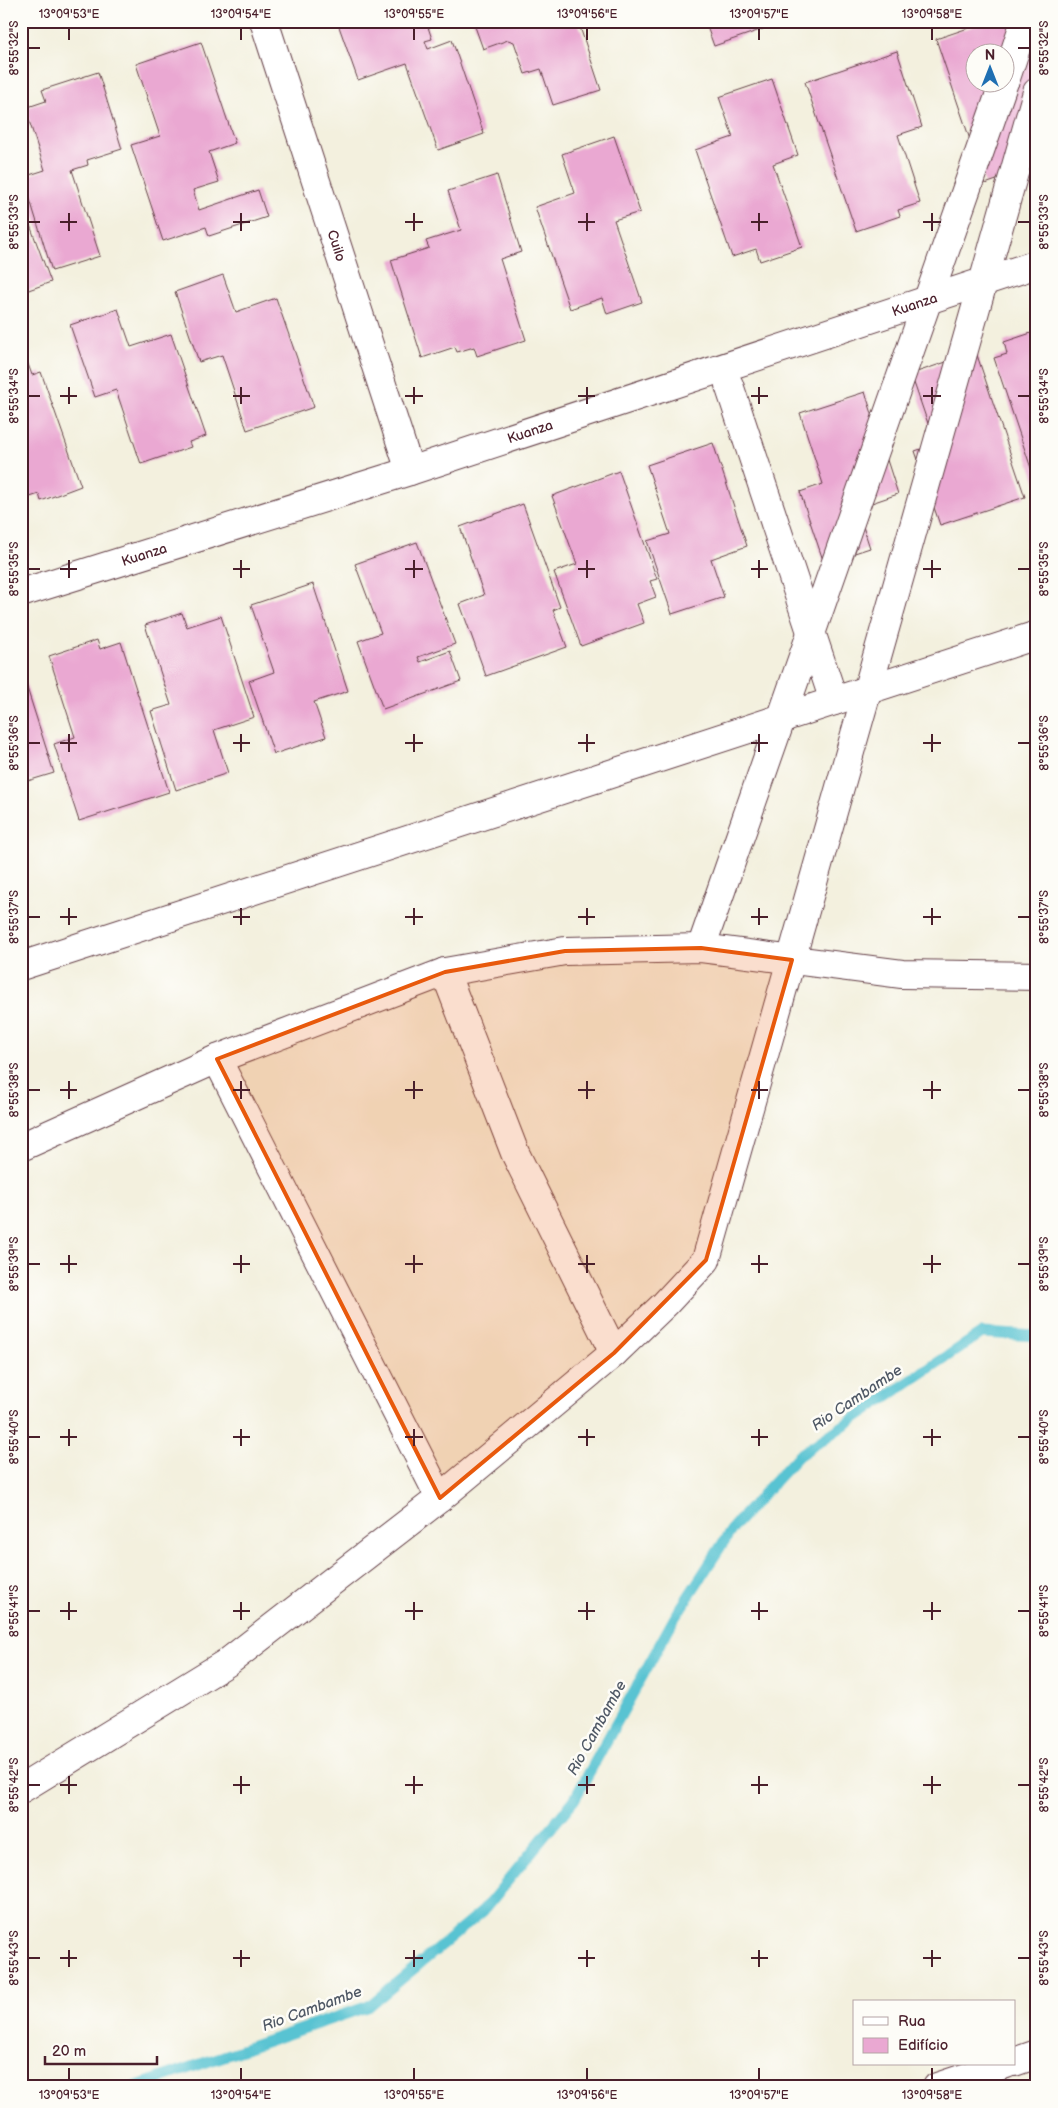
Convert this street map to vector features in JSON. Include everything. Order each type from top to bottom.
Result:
[{"type":"street","name":"Cuilo","points":[[264,21],[410,470]]},
{"type":"street","points":[[1016,48],[1025,21]]},
{"type":"street","points":[[701,948],[1001,92]]},
{"type":"street","points":[[21,1789],[228,1662],[440,1498],[614,1353],[665,1304],[706,1260],[1037,92]]},
{"type":"street","name":"Kuanza","points":[[21,593],[410,470],[1037,264]]},
{"type":"street","points":[[729,385],[834,701]]},
{"type":"street","points":[[21,966],[1037,635]]},
{"type":"street","points":[[21,1147],[217,1059],[445,972],[565,951],[701,948],[902,974],[1037,976]]},
{"type":"street","points":[[445,972],[515,1152],[614,1353]]},
{"type":"street","points":[[217,1059],[440,1498]]},
{"type":"street","points":[[1016,2061],[1037,2054]]},
{"type":"street","points":[[937,2087],[1000,2066]]},
{"type":"highlighted area","points":[[701,948],[792,960],[706,1260],[614,1353],[440,1498],[217,1059],[445,972],[565,951]]},
{"type":"building","points":[[337,21],[426,21],[432,39],[425,41],[428,49],[452,40],[484,134],[438,150],[407,63],[358,80]]},
{"type":"building","points":[[473,21],[578,21],[601,90],[553,105],[541,69],[525,74],[514,42],[508,40],[483,49]]},
{"type":"building","points":[[705,21],[760,21],[763,29],[714,46]]},
{"type":"building","points":[[989,21],[1029,21],[1037,42],[1037,166],[985,184],[936,39]]},
{"type":"building","points":[[201,42],[235,143],[209,152],[219,182],[193,190],[199,210],[258,190],[267,217],[209,236],[206,227],[163,241],[131,145],[160,136],[136,64]]},
{"type":"building","points":[[897,51],[922,127],[898,135],[920,203],[898,210],[900,216],[856,231],[805,82]]},
{"type":"building","points":[[98,72],[122,149],[87,160],[88,165],[72,170],[100,256],[52,271],[23,177],[45,170],[25,108],[46,101],[42,90]]},
{"type":"building","points":[[772,79],[798,155],[773,164],[802,247],[760,261],[756,249],[732,257],[695,150],[733,137],[719,97]]},
{"type":"building","points":[[614,136],[640,212],[614,220],[642,302],[607,314],[602,298],[570,309],[535,207],[575,193],[562,154]]},
{"type":"building","points":[[497,175],[521,252],[500,259],[526,340],[477,356],[474,347],[457,352],[455,347],[422,358],[391,260],[429,248],[426,241],[461,230],[448,191]]},
{"type":"building","points":[[24,209],[51,282],[23,292],[21,210]]},
{"type":"building","points":[[223,275],[236,312],[276,298],[314,407],[247,430],[222,355],[199,362],[175,292]]},
{"type":"building","points":[[118,309],[131,347],[171,334],[206,436],[189,442],[191,447],[141,464],[116,390],[95,397],[70,325]]},
{"type":"building","points":[[1037,331],[1036,483],[994,358],[1007,354],[1004,342]]},
{"type":"building","points":[[21,345],[32,375],[41,372],[81,486],[41,501],[39,494],[21,500]]},
{"type":"building","points":[[977,355],[1025,497],[940,525],[915,451],[935,444],[911,374],[952,360]]},
{"type":"building","points":[[865,392],[898,494],[857,508],[870,548],[824,563],[800,492],[823,484],[800,413]]},
{"type":"building","points":[[713,443],[747,546],[711,559],[724,597],[672,614],[647,541],[670,534],[647,465]]},
{"type":"building","points":[[619,471],[657,579],[650,581],[656,597],[637,604],[644,623],[581,646],[554,572],[577,564],[552,496]]},
{"type":"building","points":[[523,504],[560,607],[553,610],[567,647],[486,676],[460,604],[484,595],[460,527]]},
{"type":"building","points":[[417,542],[455,644],[418,657],[420,662],[450,651],[461,681],[383,709],[358,641],[381,633],[355,564]]},
{"type":"building","points":[[313,584],[348,691],[314,702],[326,737],[274,754],[249,681],[274,672],[251,605]]},
{"type":"building","points":[[182,613],[187,627],[221,616],[254,717],[214,730],[228,773],[176,790],[151,711],[171,705],[145,625]]},
{"type":"building","points":[[97,640],[100,649],[121,642],[169,792],[79,821],[54,744],[75,737],[49,656]]},
{"type":"building","points":[[21,669],[54,773],[21,783]]},
{"type":"building","points":[[21,810],[26,825],[21,827]]},
{"type":"waterway","name":"Rio Cambambe","points":[[134,2087],[369,2006],[483,1911],[574,1800],[675,1617],[734,1526],[798,1456],[982,1333],[1037,1336]]}]
